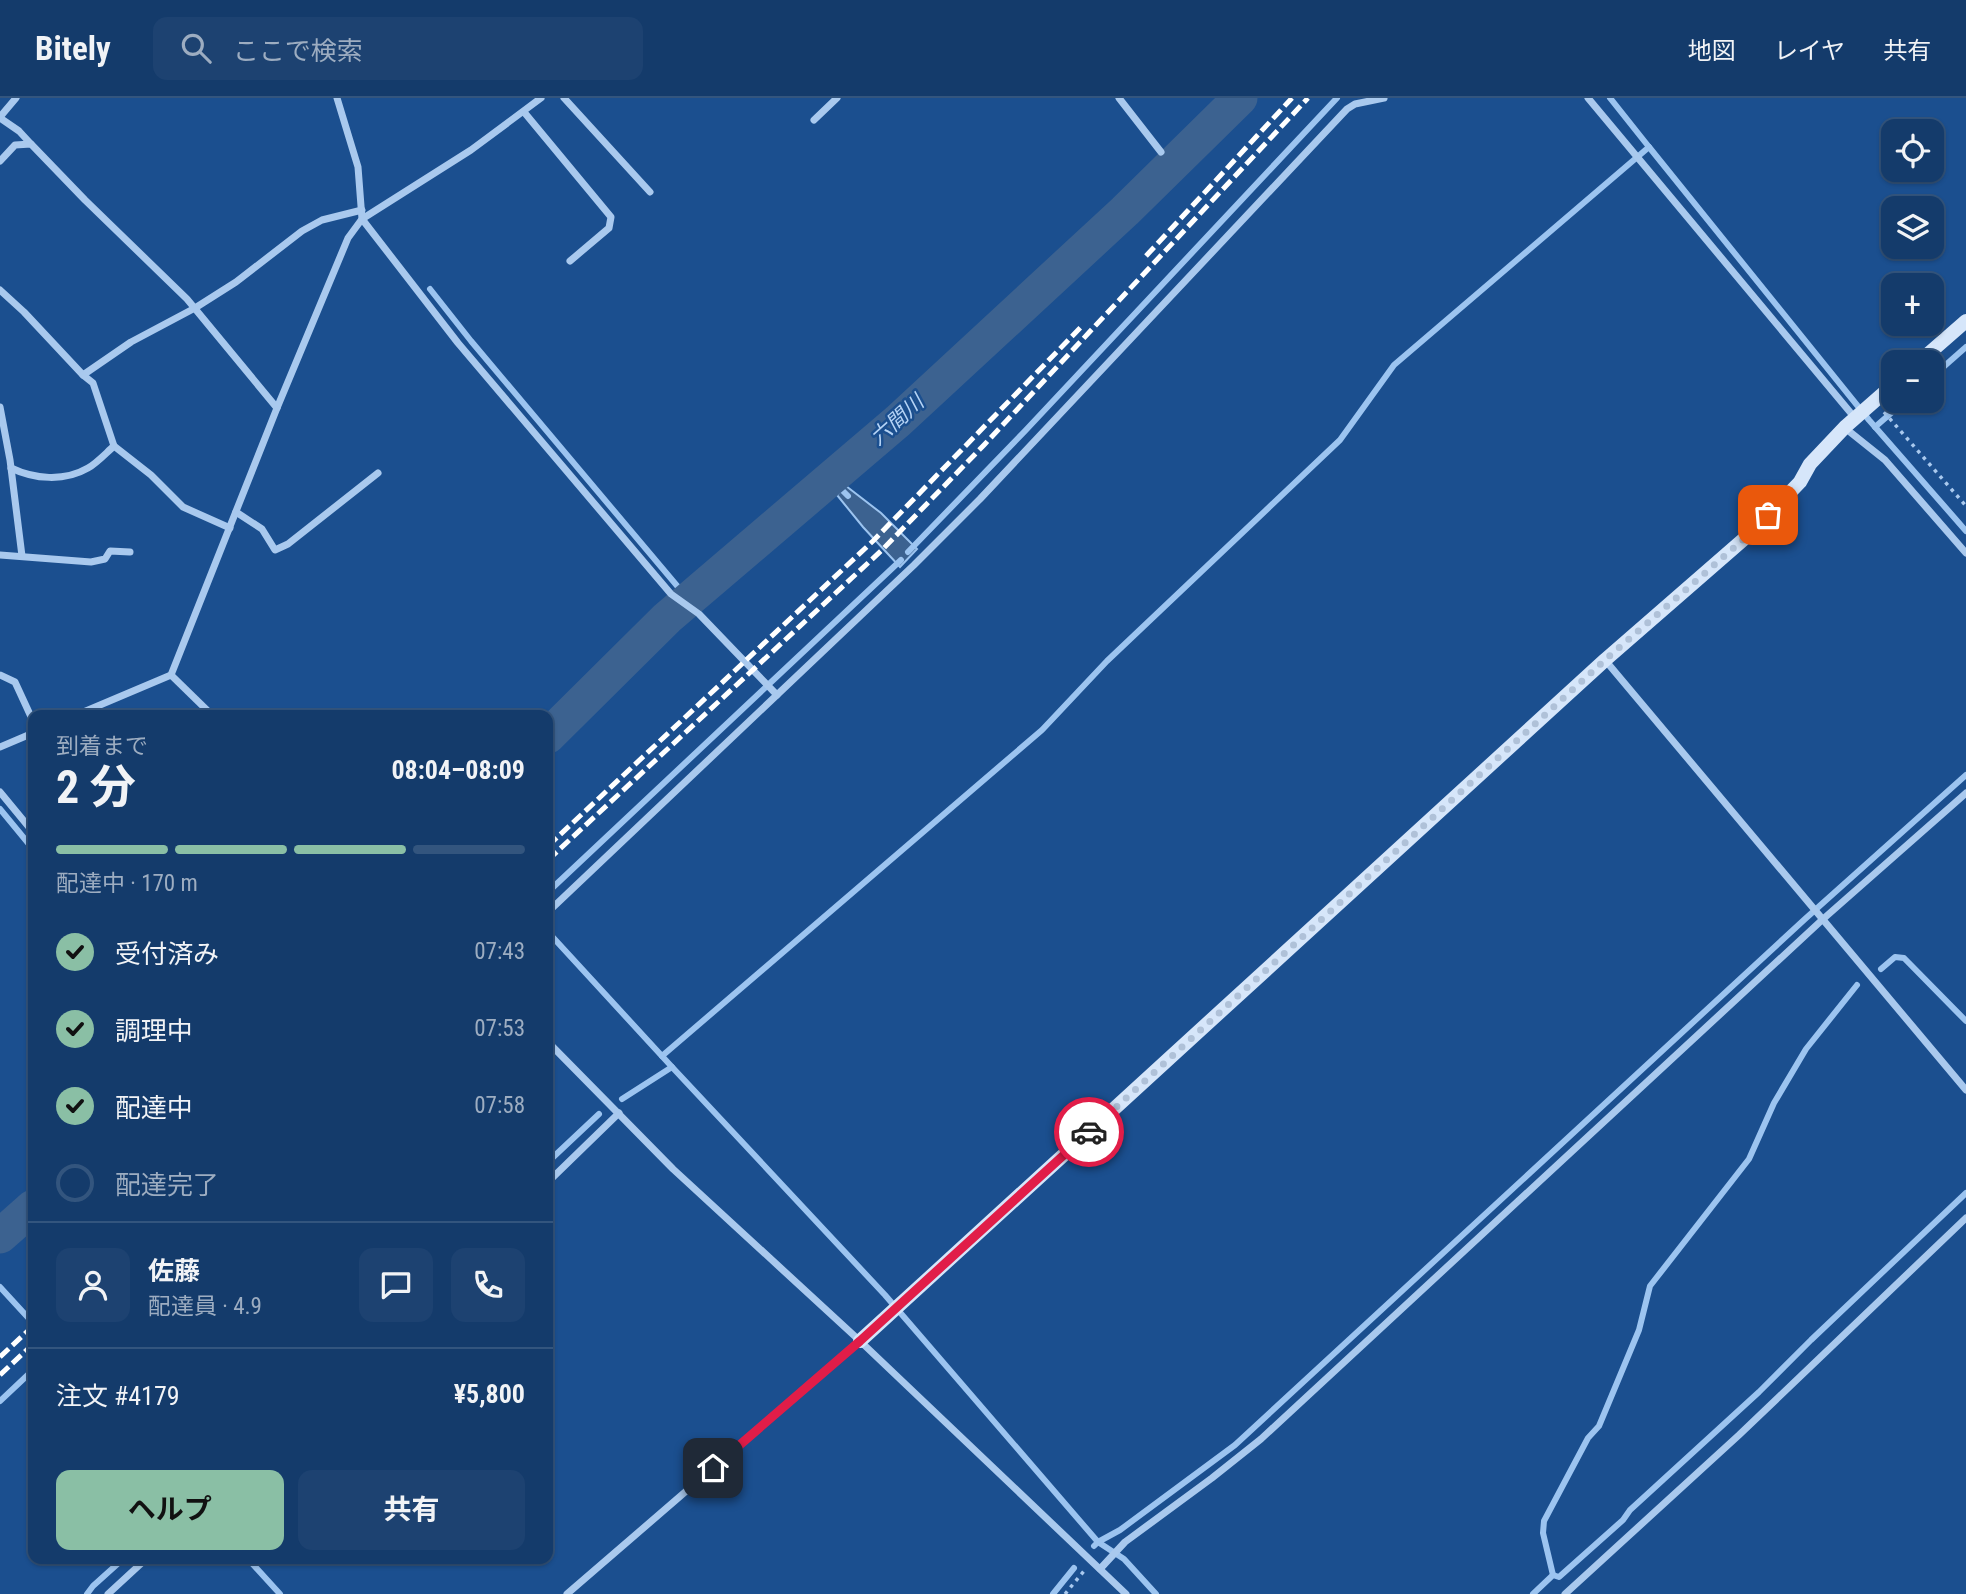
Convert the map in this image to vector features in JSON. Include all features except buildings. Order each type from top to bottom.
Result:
[{"type":"street","points":[[16,98],[0,118],[19,131],[195,308],[277,408]]},
{"type":"street","points":[[337,98],[358,167],[362,215],[458,342],[671,594],[699,614],[774,692]]},
{"type":"street","points":[[83,375],[131,342],[195,308],[236,282],[302,231],[322,220],[362,215],[471,150],[541,98]]},
{"type":"street","points":[[564,98],[650,192]]},
{"type":"street","points":[[814,120],[837,98]]},
{"type":"street","points":[[1119,98],[1161,152]]},
{"type":"street","points":[[553,907],[774,692],[914,565],[980,499],[1347,109],[1355,104],[1384,98]]},
{"type":"street","points":[[1588,98],[1885,460],[1966,553]]},
{"type":"street","points":[[524,112],[611,217],[609,228],[570,261]]},
{"type":"street","points":[[0,161],[15,145],[31,144]]},
{"type":"street","points":[[88,710],[172,675],[277,408],[348,237],[362,215]]},
{"type":"street","points":[[0,290],[93,383],[114,446],[151,475],[183,507],[230,528]]},
{"type":"street","points":[[1933,350],[1966,321]]},
{"type":"street","points":[[567,1594],[860,1341],[1605,660],[1752,532],[1800,482],[1810,464],[1852,420],[1878,407],[1881,403]]},
{"type":"street","points":[[0,407],[22,556]]},
{"type":"street","points":[[0,458],[23,474],[40,478],[74,474],[89,468],[114,446]]},
{"type":"street","points":[[236,512],[262,529],[275,550],[288,544],[378,472]]},
{"type":"street","points":[[0,555],[91,562],[105,559],[110,551],[130,552]]},
{"type":"street","points":[[1605,660],[1966,1090]]},
{"type":"street","points":[[0,675],[15,682],[28,710]]},
{"type":"street","points":[[172,675],[207,710]]},
{"type":"street","points":[[0,747],[28,735]]},
{"type":"street","points":[[0,792],[28,826]]},
{"type":"street","points":[[1100,1569],[1125,1542],[1261,1439],[1820,917],[1966,793]]},
{"type":"street","points":[[553,1047],[674,1169],[860,1341],[1126,1594]]},
{"type":"street","points":[[553,1177],[620,1113]]},
{"type":"street","points":[[1565,1594],[1739,1435],[1966,1218]]},
{"type":"street","points":[[108,1594],[141,1564]]},
{"type":"path","points":[[1878,407],[1966,506]]},
{"type":"path","points":[[1065,1594],[1092,1562]]},
{"type":"water","points":[[846,486],[881,513],[917,549],[900,567],[837,495]]},
{"type":"waterway","name":"六間川","points":[[553,731],[667,618],[898,421],[1125,211],[1240,98]]},
{"type":"waterway","points":[[908,552],[1337,98]]},
{"type":"waterway","points":[[662,1056],[1042,730],[1107,661],[1340,440],[1394,365],[1649,147],[1610,98]]},
{"type":"waterway","points":[[1649,147],[1869,420],[1966,531]]},
{"type":"waterway","points":[[430,289],[689,600]]},
{"type":"waterway","points":[[1944,366],[1966,347]]},
{"type":"waterway","points":[[1875,427],[1891,413]]},
{"type":"waterway","points":[[830,478],[848,496]]},
{"type":"waterway","points":[[553,887],[901,560]]},
{"type":"waterway","points":[[1094,1546],[1120,1530],[1235,1445],[1805,919],[1966,775]]},
{"type":"waterway","points":[[0,809],[28,843]]},
{"type":"waterway","points":[[553,937],[672,1067],[622,1099]]},
{"type":"waterway","points":[[1881,969],[1895,957],[1904,958],[1966,1021]]},
{"type":"waterway","points":[[1553,1575],[1543,1533],[1544,1521],[1588,1438],[1599,1426],[1639,1330],[1650,1286],[1749,1159],[1774,1103],[1806,1049],[1857,985]]},
{"type":"waterway","points":[[672,1067],[885,1295],[1098,1542],[1124,1559],[1156,1594]]},
{"type":"waterway","points":[[553,1157],[599,1114]]},
{"type":"waterway","points":[[1533,1594],[1553,1575],[1559,1577],[1623,1520],[1630,1510],[1759,1392],[1966,1193]]},
{"type":"waterway","name":"六間川","points":[[0,1236],[28,1211]]},
{"type":"waterway","points":[[0,1287],[28,1318]]},
{"type":"waterway","points":[[0,1401],[28,1375]]},
{"type":"waterway","points":[[87,1594],[117,1564]]},
{"type":"waterway","points":[[253,1564],[280,1594]]},
{"type":"waterway","points":[[1053,1594],[1074,1568]]},
{"type":"railway","points":[[1146,256],[1292,98]]},
{"type":"railway","points":[[553,855],[882,550],[984,445],[1308,98]]},
{"type":"railway","points":[[553,841],[873,541],[1082,326]]},
{"type":"railway","points":[[0,1357],[28,1331]]},
{"type":"railway","points":[[0,1375],[28,1349]]},
{"type":"way so far","points":[[1089,1132],[1605,660],[1768,515]]},
{"type":"route","points":[[713,1468],[860,1341],[1089,1132]]}]
